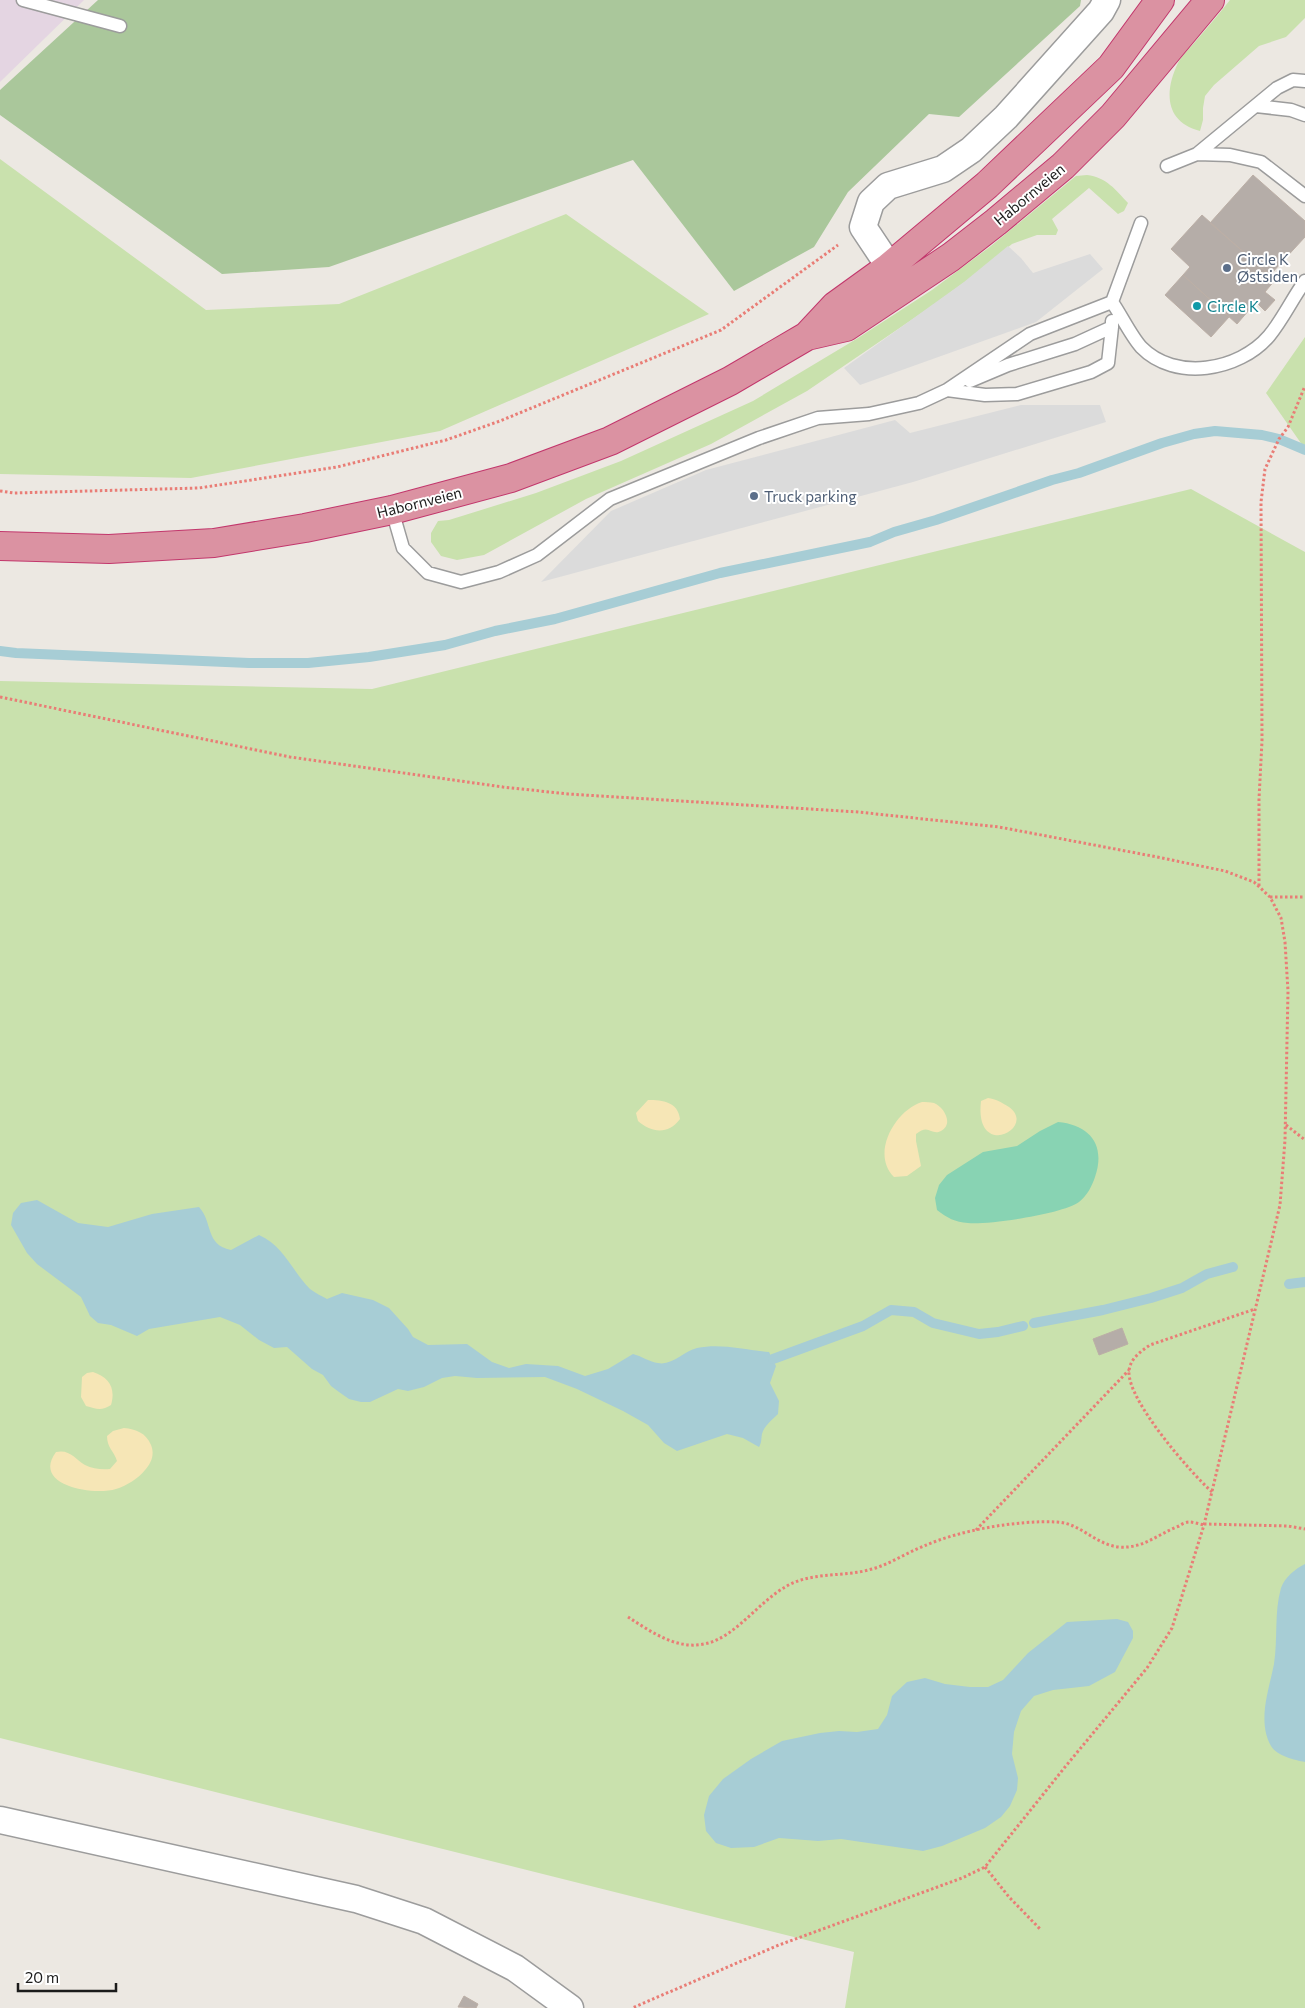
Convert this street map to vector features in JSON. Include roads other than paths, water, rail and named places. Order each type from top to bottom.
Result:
[{"type":"highway","name":"Habornveien","points":[[897,278],[988,185],[1105,73],[1140,30],[1160,0]]},
{"type":"highway","name":"Habornveien","points":[[0,546],[109,549],[214,543],[392,510],[511,478],[610,441],[730,381],[807,336],[835,306],[897,278],[996,222],[1063,166],[1113,116],[1210,0]]},
{"type":"street","points":[[897,278],[863,227],[872,202],[888,186],[943,169],[971,150],[1033,88],[1101,11],[1107,0]]},
{"type":"street","points":[[0,1820],[356,1900],[424,1921],[515,1968],[570,2008]]},
{"type":"lane","points":[[23,0],[120,26]]},
{"type":"lane","points":[[1168,166],[1197,154],[1277,88],[1293,80],[1305,81]]},
{"type":"lane","points":[[1256,106],[1291,110],[1305,115]]},
{"type":"lane","points":[[1197,154],[1230,155],[1261,162],[1305,196]]},
{"type":"lane","points":[[946,390],[985,395],[1017,394],[1091,372],[1108,363],[1112,327],[1112,302],[1140,223]]},
{"type":"lane","points":[[1112,302],[1141,347],[1165,364],[1196,369],[1221,365],[1250,352],[1268,337],[1305,282]]},
{"type":"lane","points":[[946,390],[1030,334],[1112,302]]},
{"type":"lane","points":[[392,510],[403,548],[428,573],[461,582],[499,572],[537,555],[610,499],[759,438],[818,418],[869,414],[919,404],[946,390],[1008,365],[1075,344],[1112,327]]},
{"type":"water","points":[[37,1200],[78,1223],[108,1227],[152,1214],[199,1207],[213,1238],[223,1247],[231,1250],[259,1235],[268,1240],[281,1252],[310,1289],[327,1299],[342,1293],[373,1300],[389,1308],[413,1337],[428,1345],[467,1344],[492,1362],[509,1368],[526,1364],[558,1366],[585,1376],[608,1369],[633,1354],[663,1363],[697,1348],[706,1347],[769,1352],[776,1366],[770,1383],[779,1401],[778,1414],[764,1428],[759,1447],[743,1438],[727,1434],[677,1451],[664,1443],[648,1425],[577,1389],[545,1377],[477,1378],[455,1376],[442,1378],[424,1387],[408,1391],[398,1389],[370,1402],[349,1399],[331,1386],[323,1375],[312,1369],[287,1347],[274,1348],[259,1340],[240,1325],[220,1317],[149,1329],[137,1336],[111,1325],[98,1323],[90,1316],[81,1297],[37,1264],[27,1253],[11,1225],[13,1213],[21,1203]]},
{"type":"water","points":[[1305,1564],[1305,1762],[1286,1757],[1271,1746],[1267,1736],[1264,1716],[1274,1664],[1281,1588],[1291,1574]]},
{"type":"water","points":[[1117,1619],[1128,1622],[1133,1631],[1133,1638],[1115,1672],[1089,1686],[1053,1690],[1034,1696],[1021,1711],[1014,1732],[1012,1754],[1018,1778],[1017,1790],[1010,1806],[1001,1817],[985,1828],[942,1846],[923,1851],[841,1839],[818,1841],[779,1838],[754,1847],[731,1848],[716,1843],[706,1831],[704,1815],[709,1796],[723,1779],[751,1759],[782,1741],[820,1733],[857,1732],[878,1729],[887,1715],[892,1696],[907,1682],[925,1678],[945,1684],[988,1687],[1003,1680],[1028,1653],[1067,1622]]},
{"type":"waterway","points":[[0,651],[249,663],[308,663],[369,657],[445,645],[495,631],[555,619],[720,573],[870,542],[894,532],[936,520],[1052,480],[1079,473],[1162,443],[1194,434],[1215,431],[1262,435],[1279,439],[1305,450]]},
{"type":"waterway","points":[[1034,1323],[1103,1310],[1151,1298],[1182,1288],[1207,1274],[1233,1267]]},
{"type":"waterway","points":[[1289,1284],[1305,1282]]},
{"type":"waterway","points":[[773,1359],[863,1326],[891,1310],[914,1312],[933,1323],[979,1334],[1023,1326]]},
{"type":"place","name":"Circle K Østsiden","points":[[1227,268]]},
{"type":"place","name":"Circle K","points":[[1197,306]]},
{"type":"place","name":"Truck parking","points":[[754,496]]}]
